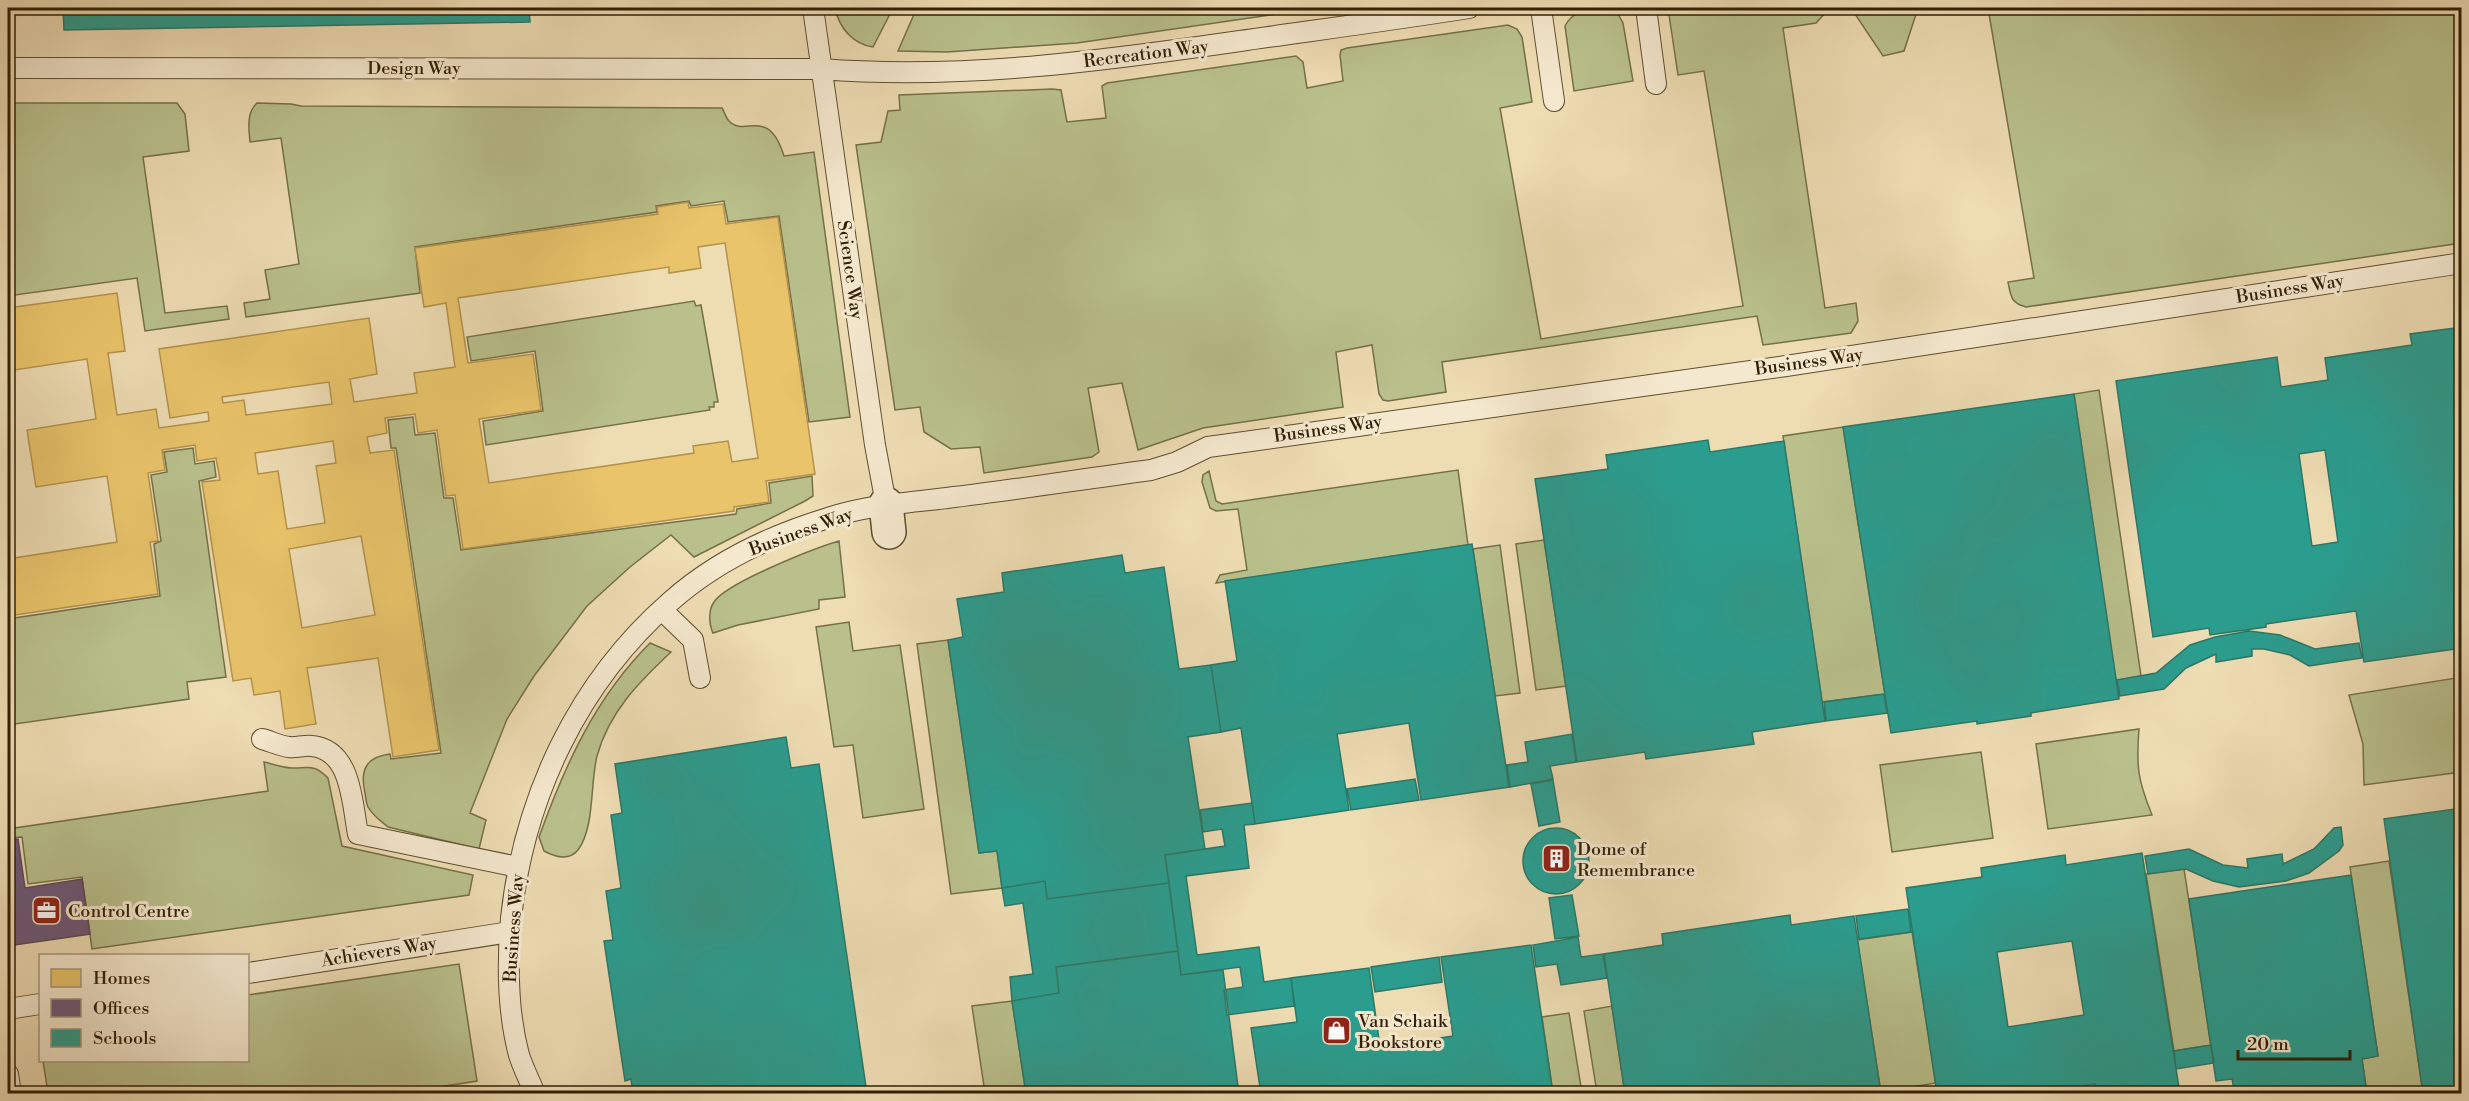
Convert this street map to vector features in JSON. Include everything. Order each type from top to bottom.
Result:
[{"type":"lane","name":"Science Way","points":[[813,8],[875,445],[888,518]]},
{"type":"lane","name":"Recreation Way","points":[[821,69],[889,73],[1023,68],[1153,54],[1469,8]]},
{"type":"lane","points":[[1541,8],[1554,101]]},
{"type":"lane","points":[[1646,8],[1656,84]]},
{"type":"lane","name":"Design Way","points":[[8,68],[821,69]]},
{"type":"lane","name":"Business Way","points":[[532,1093],[520,1056],[510,1011],[508,961],[518,867],[536,802],[555,754],[582,704],[625,647],[663,610],[707,573],[740,554],[828,518],[888,518],[1151,470],[1177,462],[1208,447],[1786,366],[2462,263]]},
{"type":"lane","points":[[663,610],[693,640],[700,678]]},
{"type":"lane","points":[[262,739],[290,747],[313,746],[332,753],[347,775],[358,834],[518,867]]},
{"type":"lane","name":"Achievers Way","points":[[249,973],[510,932]]},
{"type":"lane","points":[[8,1010],[39,1004]]},
{"type":"lane","points":[[8,1074],[11,1094]]},
{"type":"green space","points":[[835,8],[893,8],[873,47],[859,42],[848,34]]},
{"type":"green space","points":[[910,8],[1318,8],[1077,43],[947,52],[898,51],[915,12]]},
{"type":"green space","points":[[1608,8],[1618,14],[1623,23],[1633,81],[1574,91],[1565,26],[1568,20],[1578,13]]},
{"type":"green space","points":[[1668,8],[1830,8],[1816,23],[1783,28],[1825,308],[1856,303],[1858,321],[1851,333],[1763,345],[1757,316],[1442,362],[1446,392],[1388,401],[1383,400],[1379,394],[1372,345],[1336,352],[1343,407],[1203,428],[1138,450],[1122,383],[1088,388],[1099,452],[1092,457],[984,473],[980,447],[951,449],[924,432],[920,407],[895,410],[856,145],[881,142],[888,111],[900,110],[899,95],[1061,90],[1067,122],[1106,118],[1102,86],[1107,83],[1296,56],[1303,62],[1307,88],[1343,81],[1340,55],[1341,50],[1347,48],[1508,25],[1517,29],[1522,37],[1532,102],[1500,108],[1541,339],[1743,306],[1704,71],[1678,75]]},
{"type":"green space","points":[[1851,8],[1918,8],[1904,51],[1883,56]]},
{"type":"green space","points":[[1988,8],[2461,8],[2461,243],[2026,307],[2017,304],[2012,299],[2008,282],[2034,278]]},
{"type":"green space","points":[[8,103],[177,103],[185,114],[189,151],[143,157],[165,313],[227,306],[229,319],[145,331],[137,278],[8,296]]},
{"type":"green space","points":[[257,103],[301,106],[722,108],[728,120],[735,125],[764,127],[771,131],[784,156],[814,152],[850,417],[809,422],[779,216],[728,222],[724,201],[691,206],[689,201],[656,206],[657,212],[415,247],[420,293],[246,317],[244,303],[270,299],[265,270],[299,264],[281,138],[250,142],[250,116]]},
{"type":"green space","points":[[694,301],[696,306],[701,305],[718,402],[714,402],[714,407],[709,407],[710,410],[486,445],[483,421],[543,411],[535,351],[471,361],[467,337]]},
{"type":"green space","points":[[2099,390],[2141,676],[2117,680],[2074,394]]},
{"type":"green space","points":[[413,417],[415,435],[435,433],[444,498],[453,498],[461,550],[736,514],[737,509],[771,503],[769,483],[812,476],[813,496],[694,557],[671,535],[630,567],[587,606],[534,676],[507,719],[470,813],[486,820],[479,849],[388,827],[375,816],[366,802],[364,772],[366,766],[375,758],[390,754],[391,759],[441,753],[396,448],[391,448],[388,420]]},
{"type":"green space","points":[[1843,427],[1885,694],[1822,702],[1783,436]]},
{"type":"green space","points":[[193,448],[195,464],[214,461],[216,477],[199,481],[226,677],[187,682],[189,699],[8,725],[8,619],[160,596],[154,544],[161,541],[151,475],[167,472],[164,452]]},
{"type":"green space","points":[[1458,470],[1468,545],[1216,583],[1220,575],[1247,570],[1238,509],[1216,511],[1210,508],[1202,482],[1203,475],[1209,471],[1216,501],[1222,504]]},
{"type":"green space","points":[[1544,540],[1566,686],[1536,690],[1516,544]]},
{"type":"green space","points":[[839,541],[845,597],[819,600],[819,609],[738,625],[713,633],[710,613],[714,602],[722,594],[752,576]]},
{"type":"green space","points":[[1500,545],[1520,693],[1495,696],[1473,549]]},
{"type":"green space","points":[[849,622],[853,651],[900,645],[924,809],[863,818],[853,745],[834,747],[816,627]]},
{"type":"green space","points":[[948,640],[979,853],[997,851],[1002,888],[951,894],[917,644]]},
{"type":"green space","points":[[650,643],[671,652],[637,686],[609,725],[597,756],[590,817],[583,840],[578,850],[570,856],[562,857],[548,853],[544,851],[539,837],[571,758],[613,686]]},
{"type":"green space","points":[[2456,678],[2461,713],[2461,772],[2364,785],[2363,744],[2349,695]]},
{"type":"green space","points":[[2139,729],[2139,774],[2152,815],[2048,829],[2036,744]]},
{"type":"green space","points":[[1981,752],[1993,838],[1892,852],[1880,765]]},
{"type":"green space","points":[[264,762],[290,768],[312,768],[328,778],[342,846],[473,875],[469,895],[92,949],[82,877],[28,884],[22,837],[8,838],[8,829],[268,791]]},
{"type":"green space","points":[[2389,861],[2423,1093],[2367,1093],[2362,1059],[2378,1056],[2350,867]]},
{"type":"green space","points":[[2184,869],[2211,1045],[2174,1051],[2146,874]]},
{"type":"green space","points":[[1912,932],[1936,1083],[1881,1092],[1857,940]]},
{"type":"green space","points":[[459,964],[477,1081],[394,1094],[48,1093],[43,1062],[249,1062],[249,995]]},
{"type":"green space","points":[[1012,1001],[1026,1093],[985,1093],[972,1006]]},
{"type":"green space","points":[[1612,1006],[1625,1093],[1597,1093],[1584,1011]]},
{"type":"green space","points":[[1569,1013],[1582,1093],[1553,1093],[1542,1017]]},
{"type":"building: Homes","points":[[688,202],[689,208],[723,204],[726,224],[778,217],[815,474],[766,481],[769,502],[734,507],[734,511],[463,549],[455,495],[446,496],[437,430],[418,433],[415,414],[385,418],[387,433],[367,437],[370,453],[394,450],[439,750],[393,757],[378,658],[307,668],[316,724],[285,729],[280,691],[254,695],[251,678],[233,681],[202,482],[220,480],[216,458],[197,461],[195,445],[162,450],[165,470],[148,473],[158,541],[150,542],[158,594],[8,616],[8,559],[117,542],[107,476],[36,487],[27,430],[96,419],[87,359],[8,371],[8,308],[117,293],[125,351],[108,353],[117,415],[156,409],[159,428],[209,421],[208,412],[170,418],[159,349],[369,318],[377,374],[350,379],[354,402],[417,393],[414,373],[455,367],[446,303],[424,307],[415,248],[658,214],[657,207]],"holes":[[[725,243],[758,458],[732,462],[728,441],[693,446],[694,453],[489,483],[479,419],[541,410],[533,354],[468,363],[458,298],[669,267],[669,273],[701,268],[698,247]],[[329,382],[332,404],[246,415],[244,400],[223,403],[222,397]],[[333,441],[336,463],[316,466],[325,523],[287,529],[278,471],[258,474],[255,453]],[[361,536],[375,615],[302,628],[289,549]]]},
{"type":"building: Offices","name":"Control Centre","points":[[18,839],[25,888],[82,879],[90,934],[8,946],[8,840]]},
{"type":"building: Schools","points":[[63,8],[529,8],[530,22],[64,30]]},
{"type":"building: Schools","points":[[2462,327],[2462,648],[2364,662],[2356,611],[2210,635],[2209,628],[2153,637],[2116,381],[2277,357],[2281,387],[2328,380],[2325,358],[2412,345],[2410,334]],"holes":[[[2325,450],[2338,542],[2312,546],[2299,454]]]},
{"type":"building: Schools","points":[[2074,394],[2119,699],[2031,713],[2031,716],[1891,733],[1843,427]]},
{"type":"building: Schools","points":[[1708,440],[1710,452],[1784,441],[1825,721],[1752,732],[1754,744],[1646,759],[1645,752],[1577,762],[1535,479],[1608,469],[1606,455]]},
{"type":"building: Schools","points":[[1472,544],[1509,787],[1421,800],[1409,723],[1337,734],[1349,810],[1255,824],[1241,728],[1221,732],[1211,665],[1237,661],[1225,581]]},
{"type":"building: Schools","points":[[1122,555],[1125,573],[1164,567],[1179,669],[1211,665],[1221,732],[1188,737],[1205,849],[1165,855],[1169,883],[1047,899],[1045,881],[1002,888],[997,851],[979,853],[948,640],[963,637],[957,599],[1004,592],[1002,573]]},
{"type":"building: Schools","points":[[2249,631],[2280,635],[2315,649],[2359,643],[2362,658],[2309,666],[2290,655],[2264,649],[2252,649],[2252,656],[2216,662],[2216,654],[2186,668],[2164,689],[2120,696],[2117,680],[2156,673],[2190,645],[2215,637]]},
{"type":"building: Schools","points":[[1884,694],[1887,713],[1826,721],[1824,702]]},
{"type":"building: Schools","points":[[1572,734],[1576,762],[1550,766],[1553,779],[1510,787],[1507,765],[1528,762],[1525,742]]},
{"type":"building: Schools","points":[[786,737],[791,768],[819,764],[867,1094],[633,1094],[631,1079],[625,1081],[604,941],[613,940],[606,891],[621,888],[611,815],[622,813],[615,764]]},
{"type":"building: Schools","points":[[1415,779],[1419,800],[1351,810],[1347,789]]},
{"type":"building: Schools","points":[[1553,780],[1560,822],[1539,826],[1531,784]]},
{"type":"building: Schools","points":[[1252,803],[1255,824],[1244,825],[1249,868],[1186,876],[1197,955],[1259,947],[1264,982],[1291,978],[1294,1006],[1227,1015],[1224,990],[1243,987],[1240,967],[1181,975],[1165,855],[1225,846],[1222,829],[1203,832],[1200,810]]},
{"type":"building: Schools","points":[[2462,808],[2462,1094],[2423,1094],[2384,819]]},
{"type":"building: Schools","points":[[2341,827],[2343,845],[2339,851],[2309,873],[2286,881],[2239,887],[2213,881],[2186,869],[2148,874],[2145,856],[2189,849],[2223,865],[2248,868],[2247,859],[2282,854],[2283,864],[2314,849],[2334,828]]},
{"type":"building: Schools","name":"Dome of Remembrance","points":[[1556,828],[1569,831],[1579,838],[1586,848],[1589,861],[1586,874],[1579,884],[1569,891],[1556,894],[1543,891],[1533,884],[1526,874],[1523,861],[1526,848],[1533,838],[1543,831]]},
{"type":"building: Schools","points":[[2142,853],[2180,1094],[2096,1094],[2095,1084],[2037,1094],[1937,1094],[1906,888],[1982,877],[1981,868],[2065,855],[2066,865]],"holes":[[[2072,941],[2084,1015],[2008,1027],[1997,952]]]},
{"type":"building: Schools","points":[[2351,875],[2378,1056],[2362,1059],[2367,1094],[2235,1094],[2232,1079],[2216,1081],[2189,899]]},
{"type":"building: Schools","points":[[1045,881],[1047,899],[1169,883],[1178,951],[1056,967],[1059,993],[1012,1001],[1010,977],[1033,974],[1023,903],[1005,906],[1002,888]]},
{"type":"building: Schools","points":[[1572,895],[1579,936],[1555,939],[1549,898]]},
{"type":"building: Schools","points":[[1908,909],[1911,932],[1859,939],[1856,916]]},
{"type":"building: Schools","points":[[1790,915],[1791,925],[1854,916],[1881,1094],[1625,1094],[1604,954],[1663,945],[1662,934]]},
{"type":"building: Schools","points":[[1578,937],[1581,957],[1603,954],[1607,978],[1561,985],[1557,964],[1536,967],[1533,945]]},
{"type":"building: Schools","points":[[1531,945],[1553,1094],[1261,1094],[1251,1028],[1297,1022],[1291,978],[1369,968],[1380,1047],[1453,1036],[1441,957]]},
{"type":"building: Schools","points":[[1178,951],[1181,975],[1223,970],[1239,1094],[1026,1094],[1012,1001],[1059,993],[1056,967]]},
{"type":"building: Schools","points":[[1439,957],[1442,982],[1375,992],[1371,967]]},
{"type":"building: Schools","points":[[2211,1045],[2214,1063],[2176,1069],[2174,1051]]},
{"type":"place","name":"Dome of Remembrance","points":[[1556,859]]},
{"type":"place","name":"Control Centre","points":[[47,911]]},
{"type":"place","name":"Van Schaik Bookstore","points":[[1337,1031]]}]
